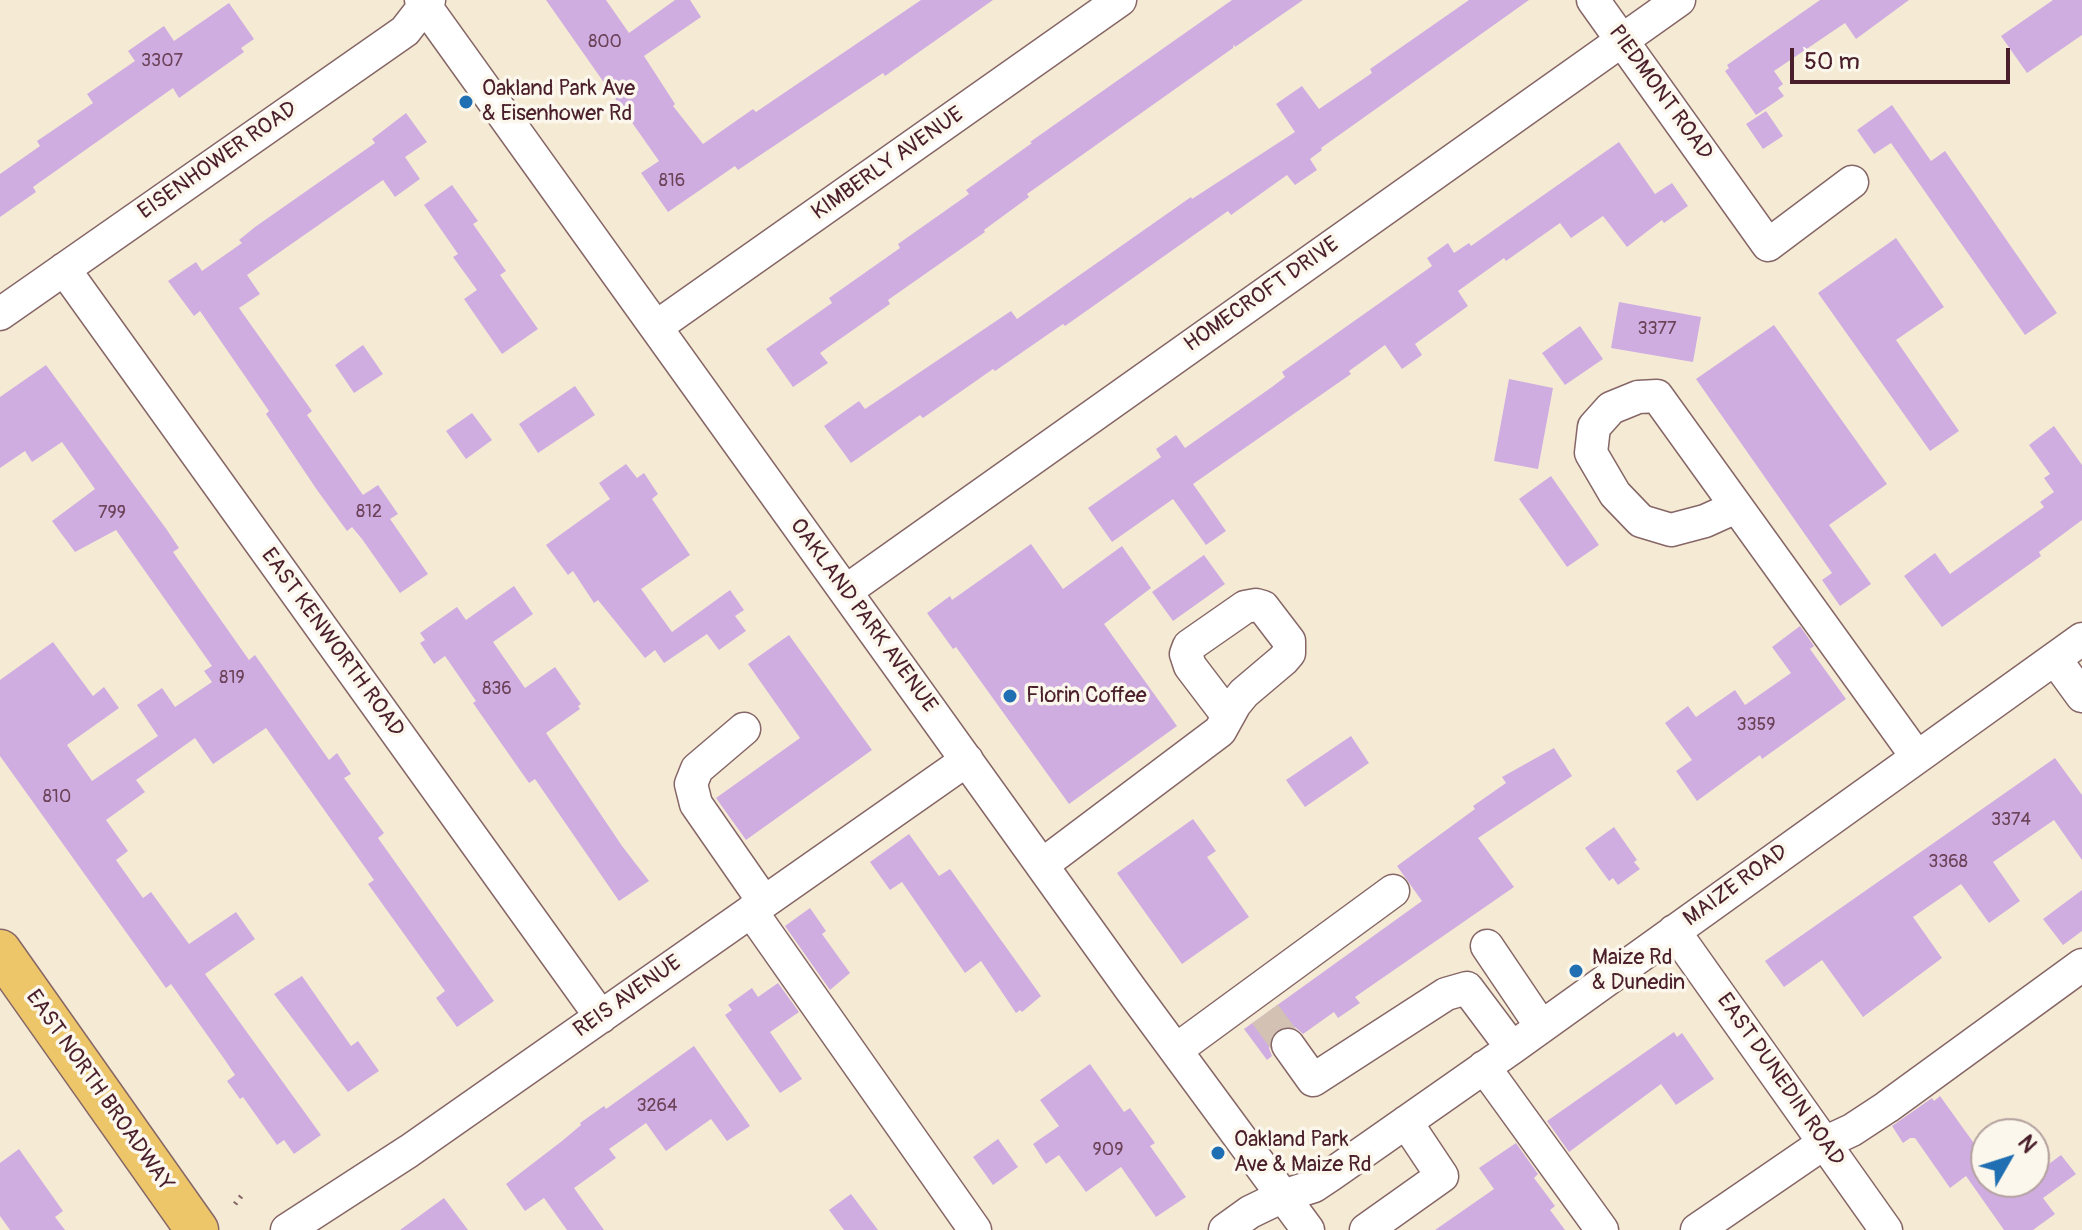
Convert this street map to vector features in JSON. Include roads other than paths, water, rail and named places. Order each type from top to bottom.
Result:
[{"type":"main road","name":"EAST NORTH BROADWAY","points":[[0,951],[197,1230]]},
{"type":"street","name":"KIMBERLY AVENUE","points":[[656,327],[1120,0]]},
{"type":"street","name":"PIEDMONT ROAD","points":[[1593,0],[1768,245],[1852,182]]},
{"type":"street","name":"HOMECROFT DRIVE","points":[[846,591],[1679,0]]},
{"type":"street","name":"OAKLAND PARK AVENUE","points":[[425,2],[1042,865],[1308,1230]]},
{"type":"street","name":"EISENHOWER ROAD","points":[[0,314],[405,31],[425,2]]},
{"type":"street","name":"EAST KENWORTH ROAD","points":[[64,269],[601,1017]]},
{"type":"street","points":[[1736,507],[1705,521],[1671,530],[1641,521],[1615,494],[1591,453],[1594,427],[1611,408],[1638,397],[1657,396],[1917,757]]},
{"type":"street","name":"MAIZE ROAD","points":[[1225,1230],[1250,1212],[1283,1196],[1314,1186],[1512,1048],[2082,639]]},
{"type":"street","points":[[2055,659],[2082,696]]},
{"type":"street","points":[[1042,865],[1220,731],[1228,716]]},
{"type":"street","points":[[744,729],[697,769],[691,784],[696,804],[757,907],[975,1230]]},
{"type":"street","name":"REIS AVENUE","points":[[287,1230],[409,1151],[967,760]]},
{"type":"street","points":[[1176,1050],[1258,1004],[1393,891]]},
{"type":"street","name":"EAST DUNEDIN ROAD","points":[[1674,931],[1886,1230]]},
{"type":"street","points":[[1487,946],[1541,1026]]},
{"type":"street","points":[[1697,1230],[1824,1143],[1852,1130],[1887,1107],[2001,1027],[2082,965]]},
{"type":"street","points":[[1288,1045],[1313,1080],[1446,994],[1467,988],[1512,1048]]},
{"type":"street","points":[[1484,1067],[1602,1230]]},
{"type":"street","points":[[1366,1230],[1442,1176],[1406,1122]]},
{"type":"tunnel","points":[[1265,1014],[1288,1045]]},
{"type":"place","name":"Oakland Park Ave & Eisenhower Rd","points":[[466,102]]},
{"type":"place","name":"Florin Coffee","points":[[1010,696]]},
{"type":"place","name":"Maize Rd & Dunedin","points":[[1576,971]]},
{"type":"place","name":"Oakland Park Ave & Maize Rd","points":[[1218,1153]]}]
